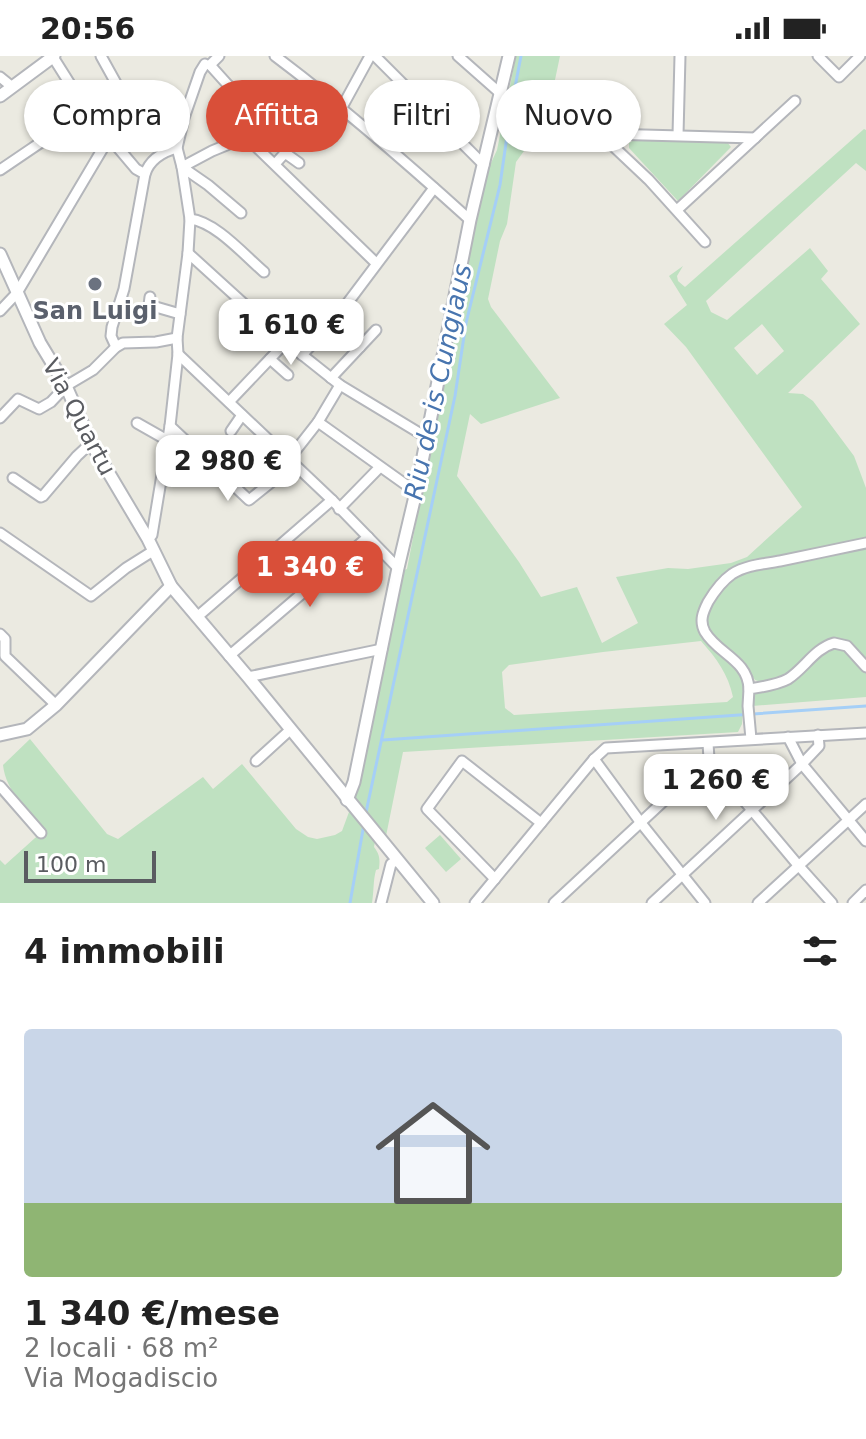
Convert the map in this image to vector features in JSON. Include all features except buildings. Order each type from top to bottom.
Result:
[{"type":"street","points":[[0,96],[53,56],[68,80]]},
{"type":"street","points":[[101,56],[114,80]]},
{"type":"street","points":[[197,56],[223,80]]},
{"type":"street","points":[[190,101],[200,72],[219,56]]},
{"type":"street","points":[[275,56],[305,80]]},
{"type":"street","points":[[348,97],[373,56],[484,165]]},
{"type":"street","points":[[458,56],[496,90]]},
{"type":"street","points":[[504,80],[509,56]]},
{"type":"street","points":[[678,135],[680,56]]},
{"type":"street","points":[[818,56],[839,77],[860,56]]},
{"type":"street","points":[[0,77],[11,86]]},
{"type":"street","points":[[677,210],[795,101]]},
{"type":"street","points":[[348,115],[470,220]]},
{"type":"street","points":[[350,804],[470,220],[496,115]]},
{"type":"street","points":[[641,134],[755,138]]},
{"type":"street","points":[[182,167],[246,137],[376,263]]},
{"type":"street","points":[[731,137],[738,154]]},
{"type":"street","points":[[0,170],[27,152]]},
{"type":"street","points":[[0,311],[17,293],[101,152]]},
{"type":"street","points":[[121,152],[136,169],[145,174]]},
{"type":"street","points":[[116,347],[111,336],[112,327],[124,289],[145,174],[148,165],[164,152]]},
{"type":"street","points":[[0,533],[91,596],[150,545],[170,426],[188,253],[190,219],[178,152]]},
{"type":"street","points":[[620,152],[705,242]]},
{"type":"street","points":[[275,164],[285,153],[299,163]]},
{"type":"street","points":[[182,167],[241,213]]},
{"type":"street","points":[[302,355],[334,321],[434,188]]},
{"type":"street","points":[[190,219],[204,222],[264,272]]},
{"type":"street","points":[[188,253],[286,342],[340,385],[426,437]]},
{"type":"street","name":"Via Quartu","points":[[0,254],[40,343],[66,386],[91,443],[171,586],[433,903]]},
{"type":"street","points":[[150,297],[149,305],[180,314]]},
{"type":"street","points":[[334,321],[360,347]]},
{"type":"street","points":[[331,378],[376,330]]},
{"type":"street","points":[[0,418],[18,399],[39,409],[51,402],[66,386],[93,370],[123,343],[177,338]]},
{"type":"street","points":[[229,402],[286,342]]},
{"type":"street","points":[[178,354],[336,504],[398,568]]},
{"type":"street","points":[[270,359],[288,375]]},
{"type":"street","points":[[170,426],[249,500],[292,462],[340,385]]},
{"type":"street","points":[[231,431],[242,415]]},
{"type":"street","points":[[318,422],[416,492]]},
{"type":"street","points":[[137,423],[167,440]]},
{"type":"street","points":[[13,478],[41,497],[91,443]]},
{"type":"street","points":[[197,617],[379,468]]},
{"type":"street","points":[[229,656],[368,537]]},
{"type":"street","points":[[751,739],[746,673],[705,632],[702,615],[705,608],[724,581],[746,568],[866,543]]},
{"type":"street","points":[[0,735],[27,729],[56,705],[171,586]]},
{"type":"street","points":[[0,634],[5,639],[5,656],[56,705]]},
{"type":"street","points":[[749,689],[787,679],[818,651],[834,643],[847,646],[866,667]]},
{"type":"street","points":[[248,677],[382,649]]},
{"type":"street","points":[[256,761],[290,730]]},
{"type":"street","points":[[475,903],[606,748],[866,733]]},
{"type":"street","points":[[652,903],[802,764],[819,746],[818,735]]},
{"type":"street","points":[[788,737],[802,764],[866,841]]},
{"type":"street","points":[[708,743],[709,759],[832,903]]},
{"type":"street","points":[[594,759],[705,903]]},
{"type":"street","points":[[554,903],[709,759]]},
{"type":"street","points":[[495,879],[427,809],[462,761],[541,823]]},
{"type":"street","points":[[0,786],[41,833]]},
{"type":"street","points":[[758,903],[866,804]]},
{"type":"street","points":[[381,903],[391,864],[397,860]]},
{"type":"street","points":[[853,903],[866,890]]},
{"type":"green space","points":[[516,56],[560,56],[555,80],[511,80]]},
{"type":"green space","points":[[866,130],[866,171],[856,163],[706,301],[711,312],[727,320],[810,248],[828,271],[821,279],[860,324],[788,393],[803,394],[813,401],[854,456],[866,488],[866,540],[732,570],[721,577],[698,611],[696,620],[700,632],[744,679],[742,724],[738,732],[403,752],[386,836],[378,825],[374,847],[379,869],[375,874],[372,903],[0,903],[0,860],[5,865],[45,829],[13,792],[3,765],[30,739],[107,834],[118,839],[203,777],[213,789],[242,764],[296,829],[317,839],[342,831],[356,793],[401,571],[407,569],[485,176],[496,152],[523,152],[516,162],[507,224],[500,241],[488,299],[560,398],[481,424],[470,414],[457,476],[541,597],[577,587],[602,643],[638,623],[616,577],[668,568],[688,569],[731,563],[747,557],[802,507],[686,347],[664,324],[687,305],[669,276],[683,266],[677,276],[685,287]],"holes":[[[762,324],[784,351],[757,375],[734,348]],[[701,641],[717,661],[733,697],[727,702],[514,715],[505,708],[502,672],[509,665]]]},
{"type":"green space","points":[[641,140],[727,142],[731,147],[678,201],[633,152],[641,152]]},
{"type":"green space","points":[[866,545],[866,662],[850,645],[818,647],[787,674],[761,682],[755,680],[745,665],[717,642],[707,625],[707,615],[717,596],[744,571]]},
{"type":"green space","points":[[837,646],[866,670],[866,697],[752,706],[754,693],[764,690],[826,649]]},
{"type":"green space","points":[[440,835],[461,859],[446,872],[425,848]]},
{"type":"waterway","name":"Riu de is Cungiaus","points":[[365,817],[455,396],[466,323],[500,185],[521,56]]},
{"type":"waterway","points":[[383,740],[866,706]]},
{"type":"waterway","name":"Riu de is Cungiaus","points":[[350,903],[364,824]]},
{"type":"place","name":"San Luigi","points":[[95,284]]}]
